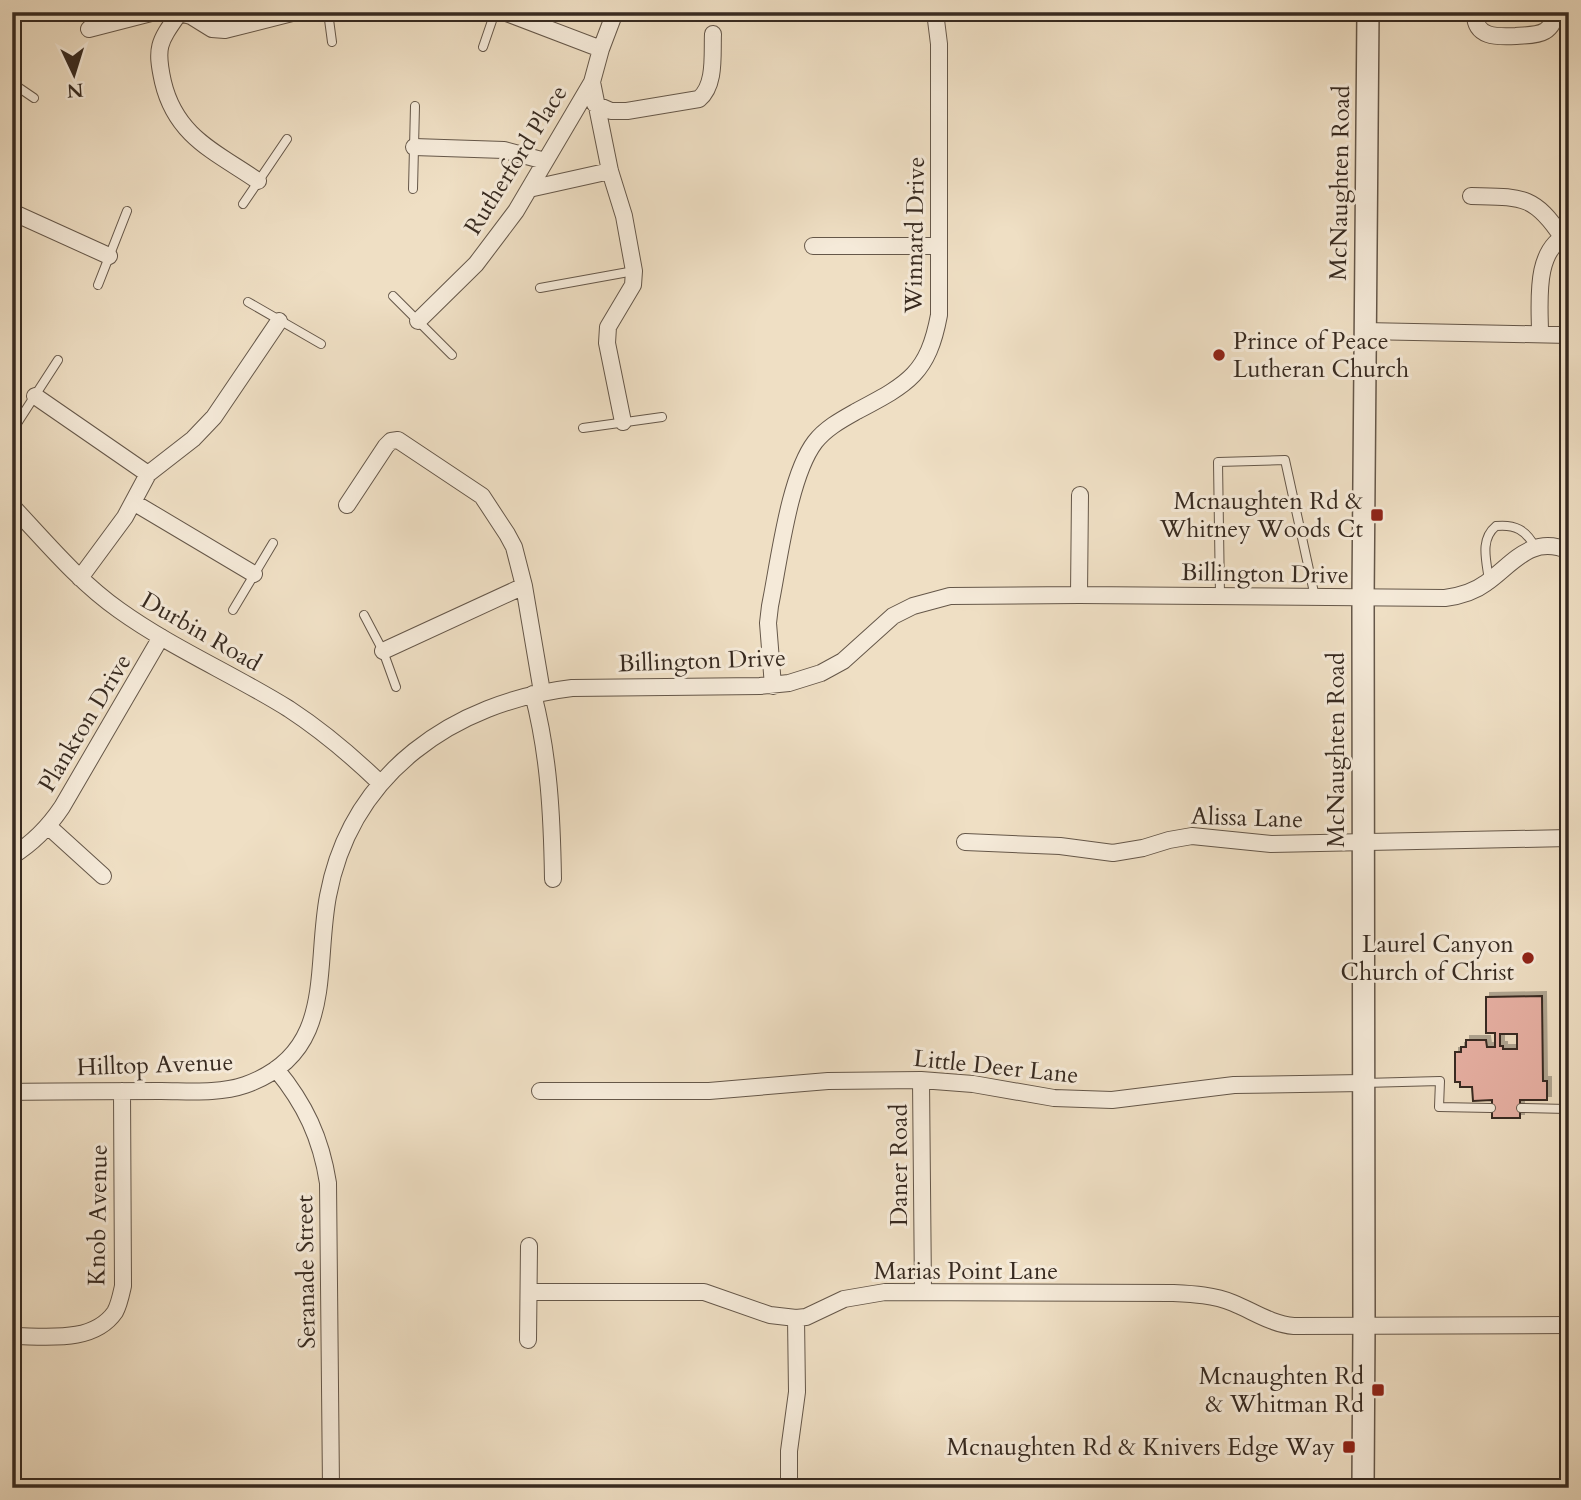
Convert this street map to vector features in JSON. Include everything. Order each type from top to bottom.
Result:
[{"type":"street","points":[[89,29],[156,12],[180,13],[191,16],[212,29],[225,30],[296,12]]},
{"type":"street","points":[[504,12],[601,49]]},
{"type":"street","points":[[615,12],[592,82],[610,171],[624,216],[634,271],[633,285],[611,320],[607,335],[623,422]]},
{"type":"street","name":"Winnard Drive","points":[[773,686],[768,623],[770,606],[803,462],[825,430],[892,393],[911,378],[926,360],[934,339],[939,315],[939,44],[935,12]]},
{"type":"street","name":"McNaughten Road","points":[[1363,1488],[1362,842],[1368,12]]},
{"type":"street","points":[[1475,12],[1474,21],[1480,30],[1488,36],[1498,37],[1544,32],[1552,25],[1556,12]]},
{"type":"street","points":[[180,13],[159,48],[159,63],[167,98],[177,120],[194,137],[258,181]]},
{"type":"street","points":[[595,104],[611,111],[627,111],[699,99],[710,84],[713,34]]},
{"type":"street","name":"Rutherford Place","points":[[418,321],[476,264],[516,211],[592,82]]},
{"type":"street","points":[[414,147],[504,150],[545,161]]},
{"type":"street","points":[[529,189],[610,171]]},
{"type":"street","points":[[1471,196],[1514,197],[1528,201],[1549,216],[1565,235],[1550,249],[1544,266],[1540,286],[1540,334]]},
{"type":"street","points":[[12,212],[109,256]]},
{"type":"street","points":[[813,246],[938,246]]},
{"type":"street","points":[[80,578],[125,517],[148,474],[193,439],[214,417],[279,321]]},
{"type":"street","points":[[1364,331],[1569,335]]},
{"type":"street","points":[[35,396],[148,474]]},
{"type":"street","points":[[347,505],[386,446],[391,441],[398,440],[482,496],[514,547],[524,586],[548,777],[553,879]]},
{"type":"street","points":[[1079,595],[1080,495]]},
{"type":"street","points":[[133,502],[254,574]]},
{"type":"street","name":"Durbin Road","points":[[13,507],[80,578],[117,608],[161,637],[290,709],[380,783]]},
{"type":"street","points":[[1535,547],[1562,548],[1569,551]]},
{"type":"street","name":"Billington Drive","points":[[380,783],[431,739],[461,719],[485,709],[537,693],[610,686],[773,686],[797,682],[821,674],[843,661],[893,616],[913,606],[950,596],[1457,597],[1489,581],[1525,551],[1535,547]]},
{"type":"street","points":[[383,651],[524,586]]},
{"type":"street","name":"Plankton Drive","points":[[12,856],[30,845],[49,827],[161,637]]},
{"type":"street","name":"Hilltop Avenue","points":[[12,1092],[228,1089],[245,1085],[276,1069],[304,1038],[316,1009],[328,893],[348,837],[364,803],[380,783]]},
{"type":"street","points":[[49,827],[103,876]]},
{"type":"street","name":"Alissa Lane","points":[[965,842],[1060,846],[1112,853],[1192,836],[1271,844],[1569,838]]},
{"type":"street","name":"Seranade Street","points":[[276,1069],[289,1084],[316,1130],[328,1183],[331,1488]]},
{"type":"street","name":"Little Deer Lane","points":[[541,1091],[709,1091],[828,1081],[920,1080],[973,1084],[1054,1098],[1087,1100],[1137,1098],[1234,1085],[1362,1083]]},
{"type":"street","name":"Daner Road","points":[[920,1080],[923,1292]]},
{"type":"street","name":"Knob Avenue","points":[[12,1336],[78,1335],[100,1327],[117,1310],[123,1286],[122,1091]]},
{"type":"street","points":[[528,1340],[529,1246]]},
{"type":"street","name":"Marias Point Lane","points":[[529,1292],[704,1292],[770,1315],[796,1318],[806,1317],[844,1299],[885,1292],[1195,1294],[1231,1302],[1281,1325],[1569,1325]]},
{"type":"street","points":[[789,1488],[789,1451],[797,1392],[796,1318]]},
{"type":"lane","points":[[328,12],[332,42]]},
{"type":"lane","points":[[483,47],[495,12]]},
{"type":"lane","points":[[12,83],[34,98]]},
{"type":"lane","points":[[413,189],[415,106]]},
{"type":"lane","points":[[243,204],[287,139]]},
{"type":"lane","points":[[98,285],[127,211]]},
{"type":"lane","points":[[540,288],[634,271]]},
{"type":"lane","points":[[393,296],[453,355]]},
{"type":"lane","points":[[248,302],[321,344]]},
{"type":"lane","points":[[14,428],[58,360]]},
{"type":"lane","points":[[583,428],[662,417]]},
{"type":"lane","points":[[1220,596],[1218,462],[1285,460],[1315,597]]},
{"type":"lane","points":[[1489,581],[1486,541],[1490,531],[1496,526],[1516,527],[1528,534],[1535,547]]},
{"type":"lane","points":[[233,610],[272,542]]},
{"type":"lane","points":[[365,615],[383,651],[396,687]]},
{"type":"lane","points":[[1362,1083],[1440,1081],[1439,1107],[1491,1108]]},
{"type":"lane","points":[[1521,1108],[1567,1109]]},
{"type":"building","points":[[1542,996],[1543,1081],[1547,1081],[1547,1100],[1520,1100],[1520,1118],[1492,1118],[1492,1100],[1473,1101],[1472,1087],[1460,1087],[1460,1082],[1455,1082],[1455,1052],[1461,1052],[1461,1047],[1466,1047],[1466,1040],[1486,1040],[1487,1047],[1495,1047],[1495,1033],[1486,1033],[1486,997]],"holes":[[[1500,1034],[1517,1034],[1517,1049],[1503,1049],[1503,1046],[1500,1046]]]},
{"type":"place","name":"Prince of Peace Lutheran Church","points":[[1219,355]]},
{"type":"place","name":"Mcnaughten Rd & Whitney Woods Ct","points":[[1377,515]]},
{"type":"place","name":"Laurel Canyon Church of Christ","points":[[1528,958]]},
{"type":"place","name":"Mcnaughten Rd & Whitman Rd","points":[[1378,1390]]},
{"type":"place","name":"Mcnaughten Rd & Knivers Edge Way","points":[[1349,1447]]}]
